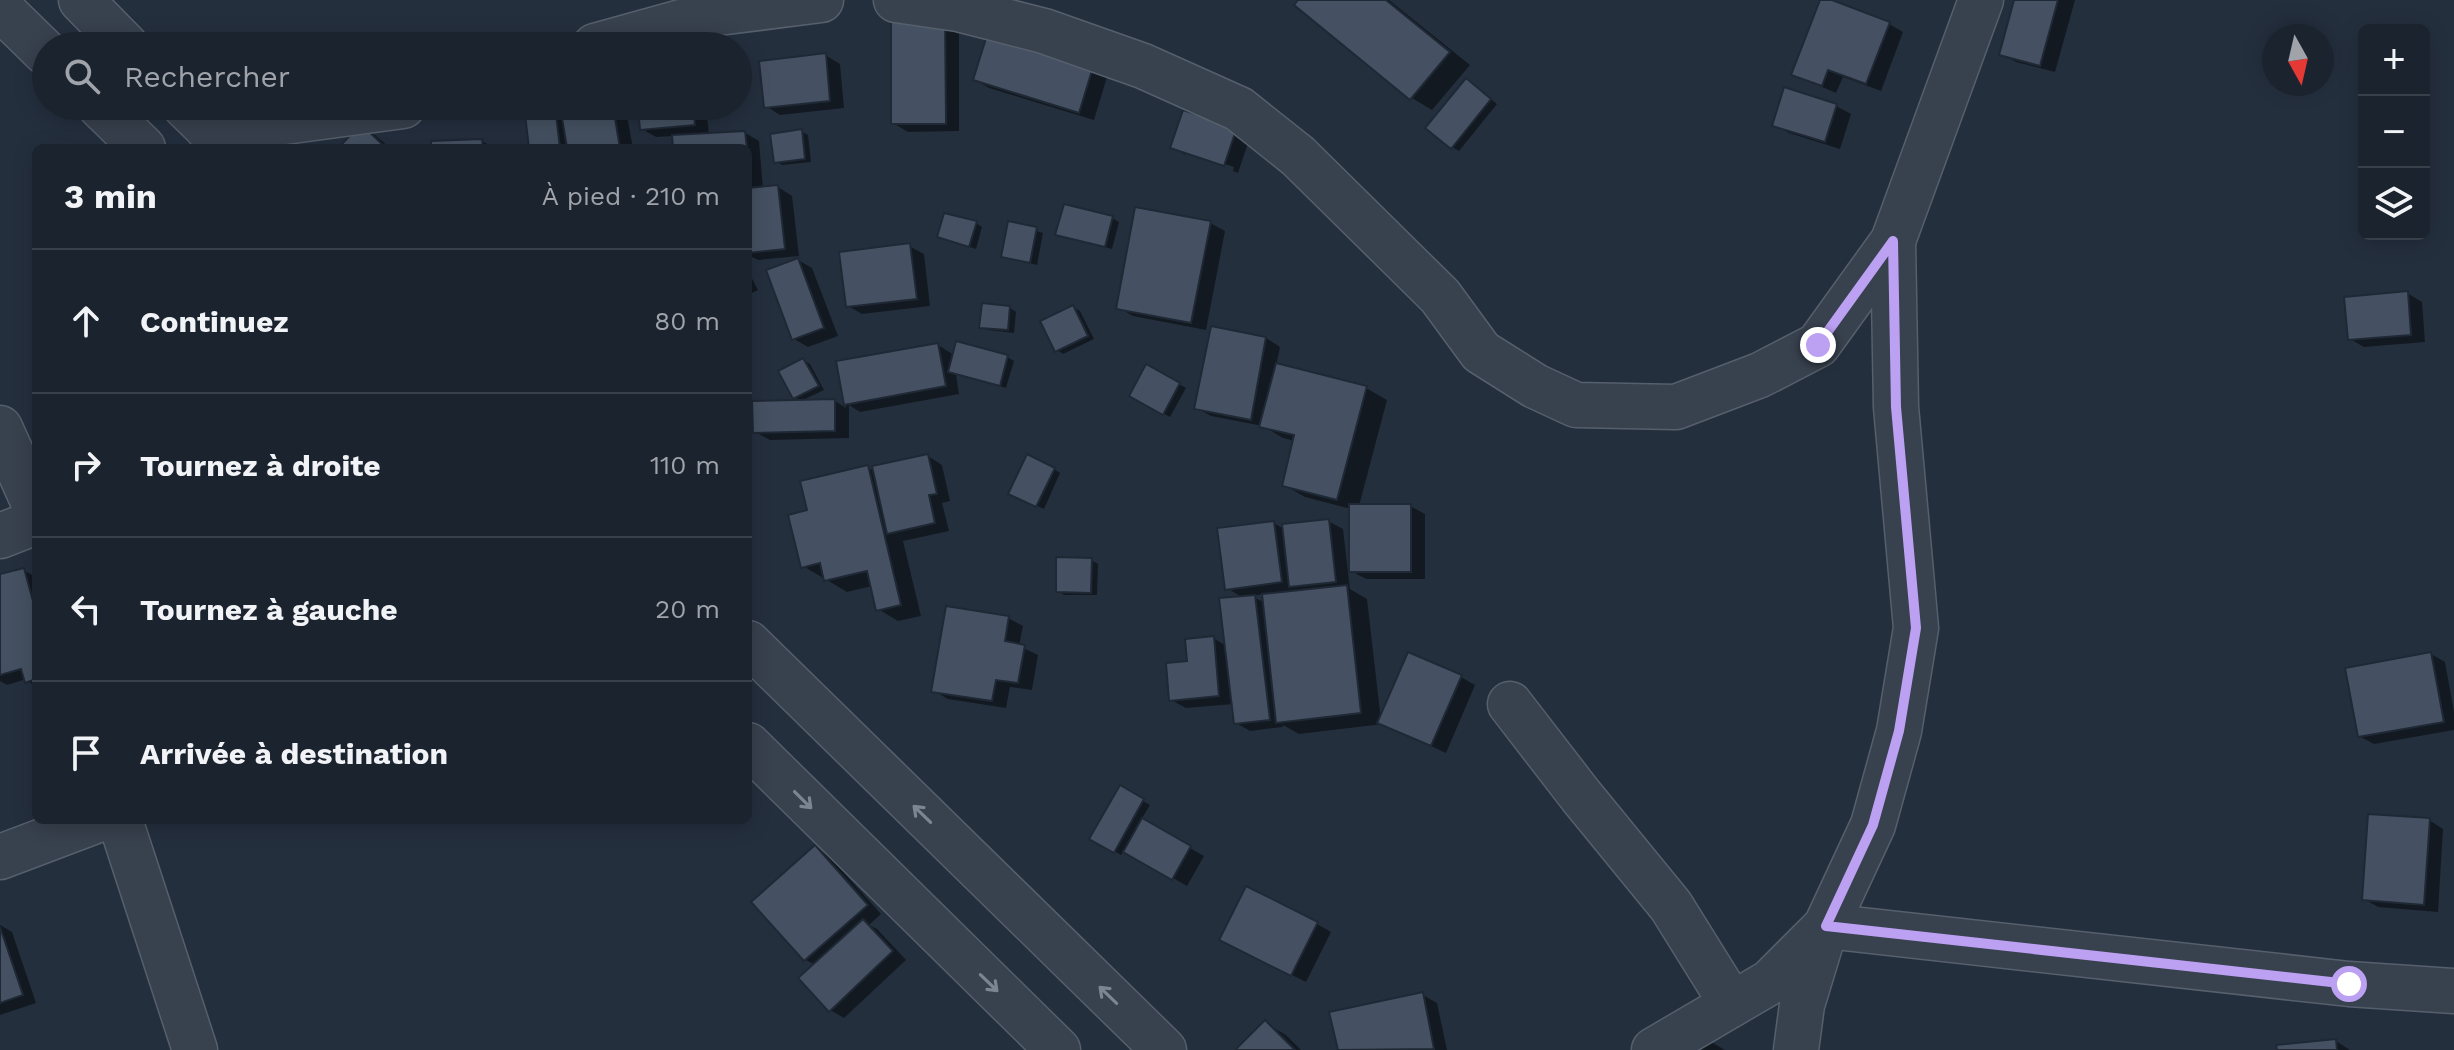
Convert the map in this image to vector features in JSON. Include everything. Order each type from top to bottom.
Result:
[{"type":"street","points":[[81,0],[112,32]]},
{"type":"street","points":[[645,32],[710,14],[821,0]]},
{"type":"street","points":[[896,0],[958,9],[1044,31],[1143,66],[1239,109],[1298,156],[1440,296],[1481,352],[1535,386],[1576,405],[1676,407],[1760,375],[1818,345],[1893,241],[1981,0]]},
{"type":"street","points":[[0,8],[32,39]]},
{"type":"street","points":[[114,120],[139,144]]},
{"type":"street","points":[[207,129],[284,120]]},
{"type":"street","points":[[1796,1050],[1802,1005],[1826,926],[1873,825],[1899,731],[1916,628],[1896,407],[1893,241]]},
{"type":"street","points":[[0,428],[32,499]]},
{"type":"street","points":[[0,536],[32,524]]},
{"type":"street","points":[[752,647],[1164,1050]]},
{"type":"street","points":[[1510,704],[1671,906],[1732,1004]]},
{"type":"street","points":[[752,749],[1058,1050]]},
{"type":"street","points":[[0,857],[87,824]]},
{"type":"street","points":[[121,824],[195,1050]]},
{"type":"street","points":[[1826,926],[2349,984],[2454,991]]},
{"type":"street","points":[[1654,1050],[1770,982],[1826,926]]},
{"type":"building","points":[[1298,0],[1386,0],[1450,52],[1410,100],[1294,5]]},
{"type":"building","points":[[1820,0],[1832,0],[1890,22],[1866,84],[1828,70],[1822,86],[1791,75]]},
{"type":"building","points":[[2014,0],[2058,0],[2040,66],[1999,55]]},
{"type":"building","points":[[891,16],[945,16],[946,124],[891,124]]},
{"type":"building","points":[[987,35],[1093,67],[1079,113],[973,80]]},
{"type":"building","points":[[826,53],[830,101],[764,108],[759,61]]},
{"type":"building","points":[[1466,78],[1491,99],[1451,149],[1425,128]]},
{"type":"building","points":[[1784,87],[1837,104],[1825,142],[1772,126]]},
{"type":"building","points":[[1183,110],[1237,127],[1224,166],[1170,148]]},
{"type":"building","points":[[526,120],[557,120],[560,144],[529,144]]},
{"type":"building","points":[[562,120],[615,120],[619,144],[566,144]]},
{"type":"building","points":[[639,120],[694,120],[695,125],[640,130]]},
{"type":"building","points":[[361,124],[382,144],[342,144]]},
{"type":"building","points":[[802,129],[805,159],[774,163],[770,134]]},
{"type":"building","points":[[745,131],[747,144],[673,144],[672,135]]},
{"type":"building","points":[[482,139],[483,144],[431,144],[431,141]]},
{"type":"building","points":[[778,185],[785,249],[752,253],[752,188]]},
{"type":"building","points":[[1064,204],[1113,216],[1105,247],[1055,235]]},
{"type":"building","points":[[1135,207],[1211,221],[1191,323],[1116,309]]},
{"type":"building","points":[[944,213],[977,221],[969,247],[937,237]]},
{"type":"building","points":[[1008,221],[1037,227],[1030,263],[1001,257]]},
{"type":"building","points":[[910,243],[917,299],[846,307],[839,252]]},
{"type":"building","points":[[798,258],[824,328],[792,340],[766,270]]},
{"type":"building","points":[[2408,291],[2411,335],[2348,340],[2344,297]]},
{"type":"building","points":[[982,303],[1010,306],[1008,330],[979,328]]},
{"type":"building","points":[[1073,305],[1088,336],[1055,352],[1040,321]]},
{"type":"building","points":[[1211,326],[1266,337],[1251,420],[1194,409]]},
{"type":"building","points":[[956,341],[1008,355],[1000,386],[948,372]]},
{"type":"building","points":[[938,343],[946,386],[844,405],[836,361]]},
{"type":"building","points":[[803,358],[819,386],[793,399],[778,371]]},
{"type":"building","points":[[1276,363],[1367,386],[1337,500],[1282,486],[1294,435],[1259,427]]},
{"type":"building","points":[[1146,364],[1180,383],[1163,415],[1129,396]]},
{"type":"building","points":[[835,399],[835,431],[753,433],[752,401]]},
{"type":"building","points":[[928,454],[937,494],[929,495],[935,523],[887,534],[872,466]]},
{"type":"building","points":[[1027,454],[1055,468],[1036,507],[1008,494]]},
{"type":"building","points":[[868,465],[901,605],[876,611],[867,571],[824,581],[820,563],[801,568],[788,515],[807,510],[800,481]]},
{"type":"building","points":[[1349,504],[1411,504],[1411,572],[1349,572]]},
{"type":"building","points":[[1329,519],[1336,582],[1289,587],[1282,524]]},
{"type":"building","points":[[1274,521],[1282,582],[1225,590],[1217,528]]},
{"type":"building","points":[[1056,557],[1092,558],[1091,593],[1056,592]]},
{"type":"building","points":[[24,568],[32,597],[32,680],[25,683],[21,669],[0,675],[0,574]]},
{"type":"building","points":[[1347,585],[1361,713],[1276,723],[1262,594]]},
{"type":"building","points":[[1255,595],[1270,720],[1234,724],[1219,598]]},
{"type":"building","points":[[946,606],[1009,616],[1005,641],[1025,645],[1018,683],[996,680],[992,701],[931,692]]},
{"type":"building","points":[[1214,636],[1219,696],[1169,701],[1166,663],[1187,661],[1185,639]]},
{"type":"building","points":[[1408,652],[1462,675],[1431,746],[1377,723]]},
{"type":"building","points":[[2431,652],[2444,722],[2358,737],[2345,668]]},
{"type":"building","points":[[1120,785],[1144,799],[1114,853],[1089,839]]},
{"type":"building","points":[[2368,814],[2430,818],[2424,905],[2362,900]]},
{"type":"building","points":[[1142,818],[1191,846],[1172,880],[1123,852]]},
{"type":"building","points":[[815,845],[868,905],[804,961],[751,902]]},
{"type":"building","points":[[1246,886],[1318,922],[1291,976],[1219,940]]},
{"type":"building","points":[[863,919],[893,951],[829,1012],[798,978]]},
{"type":"building","points":[[0,927],[23,995],[0,1003]]},
{"type":"building","points":[[1423,992],[1434,1049],[1338,1050],[1329,1012]]},
{"type":"building","points":[[1265,1020],[1295,1050],[1235,1050]]},
{"type":"building","points":[[2336,1039],[2337,1050],[2277,1050],[2276,1045]]},
{"type":"route","points":[[1818,345],[1893,241],[1896,407],[1916,628],[1899,731],[1873,825],[1826,926],[2349,984]]}]
